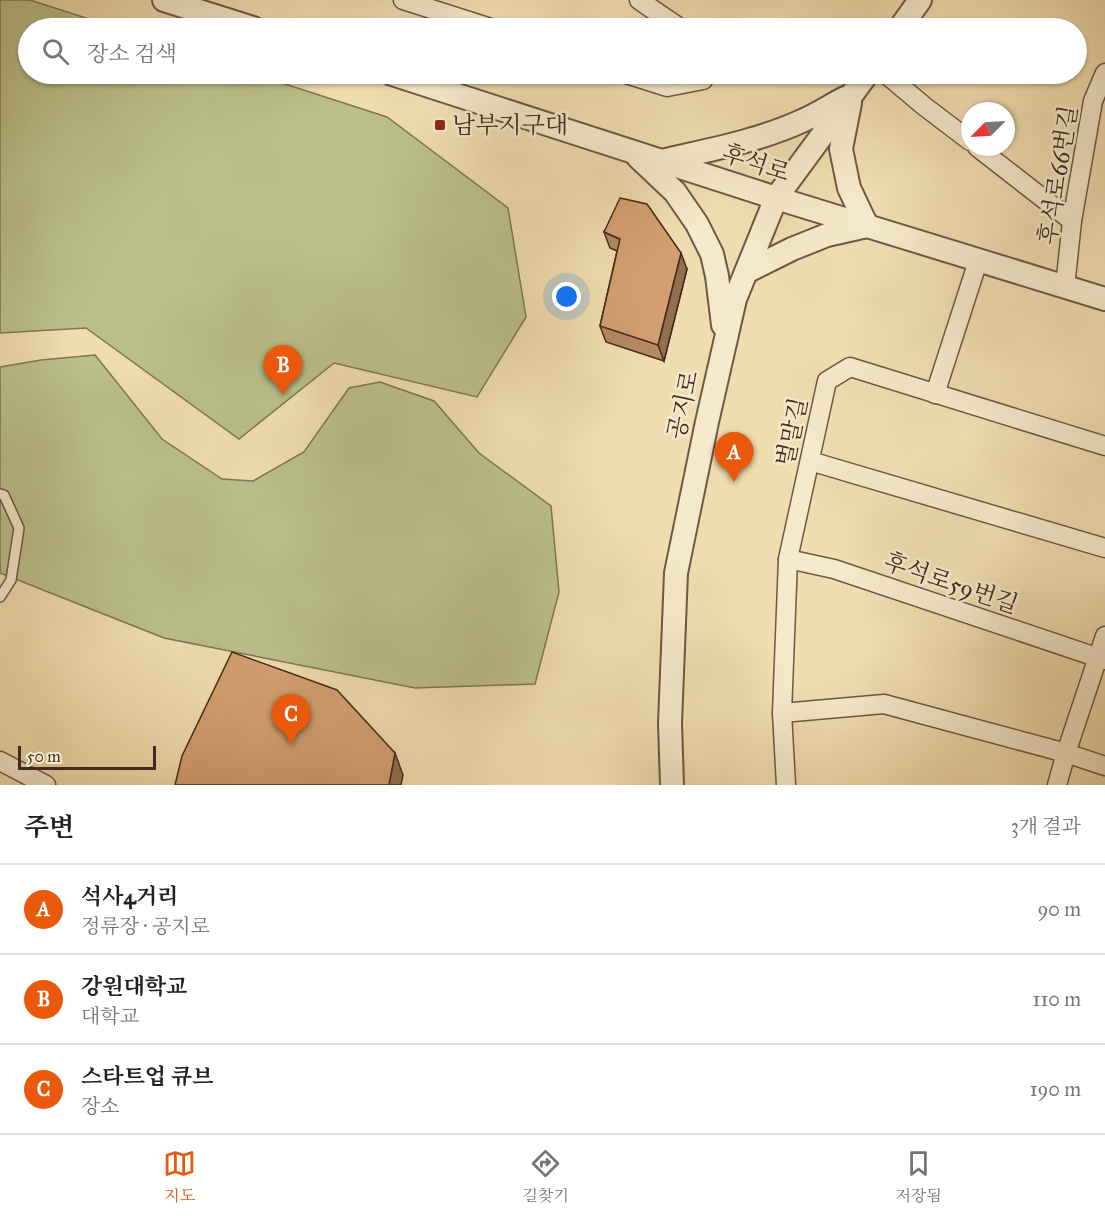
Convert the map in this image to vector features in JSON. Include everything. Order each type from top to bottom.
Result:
[{"type":"street","points":[[164,0],[221,18]]},
{"type":"street","points":[[403,0],[426,3],[464,18]]},
{"type":"street","points":[[639,0],[665,18]]},
{"type":"street","points":[[907,18],[920,0]]},
{"type":"street","name":"후석로66번길","points":[[1065,287],[1072,221],[1093,101],[1105,73]]},
{"type":"street","name":"후석로","points":[[423,84],[776,198],[1105,299]]},
{"type":"street","points":[[658,84],[667,87],[682,84]]},
{"type":"street","name":"공지로","points":[[672,785],[670,723],[676,573],[735,299],[776,198],[859,84]]},
{"type":"street","points":[[898,84],[961,134]]},
{"type":"street","points":[[661,161],[771,133],[804,120],[851,94]]},
{"type":"street","points":[[746,273],[792,249],[827,235],[867,226],[849,188],[841,149],[851,94]]},
{"type":"street","points":[[633,152],[675,192],[712,254],[725,341]]},
{"type":"street","points":[[989,156],[1072,221]]},
{"type":"street","points":[[935,394],[978,261]]},
{"type":"street","name":"벌말길","points":[[786,785],[782,713],[788,559],[827,381],[850,367],[1105,446]]},
{"type":"street","points":[[810,461],[1105,548]]},
{"type":"street","name":"후석로59번길","points":[[788,559],[834,569],[1101,659]]},
{"type":"street","points":[[1058,785],[1066,753],[1101,659],[1105,636]]},
{"type":"street","points":[[782,713],[884,704],[1066,753],[1105,766]]},
{"type":"street","points":[[0,761],[46,785]]},
{"type":"lane","points":[[0,494],[4,495],[19,528],[10,580],[0,597]]},
{"type":"green space","points":[[0,0],[30,0],[86,18],[18,18],[18,84],[285,84],[387,117],[508,208],[526,317],[477,397],[334,363],[239,439],[86,328],[0,333]]},
{"type":"green space","points":[[95,355],[162,439],[222,479],[253,481],[304,452],[349,388],[380,382],[434,401],[479,453],[551,506],[559,592],[535,684],[415,688],[164,638],[0,573],[0,367],[41,360]]},
{"type":"building","points":[[620,198],[647,204],[681,253],[658,345],[600,326],[620,239],[604,232]]},
{"type":"building","points":[[232,652],[337,690],[395,753],[389,785],[175,785],[182,756]]},
{"type":"place","name":"남부지구대","points":[[440,125]]},
{"type":"place","name":"강원대학교","points":[[283,395]]},
{"type":"place","name":"석사4거리","points":[[734,482]]},
{"type":"place","name":"스타트업 큐브","points":[[291,744]]}]
